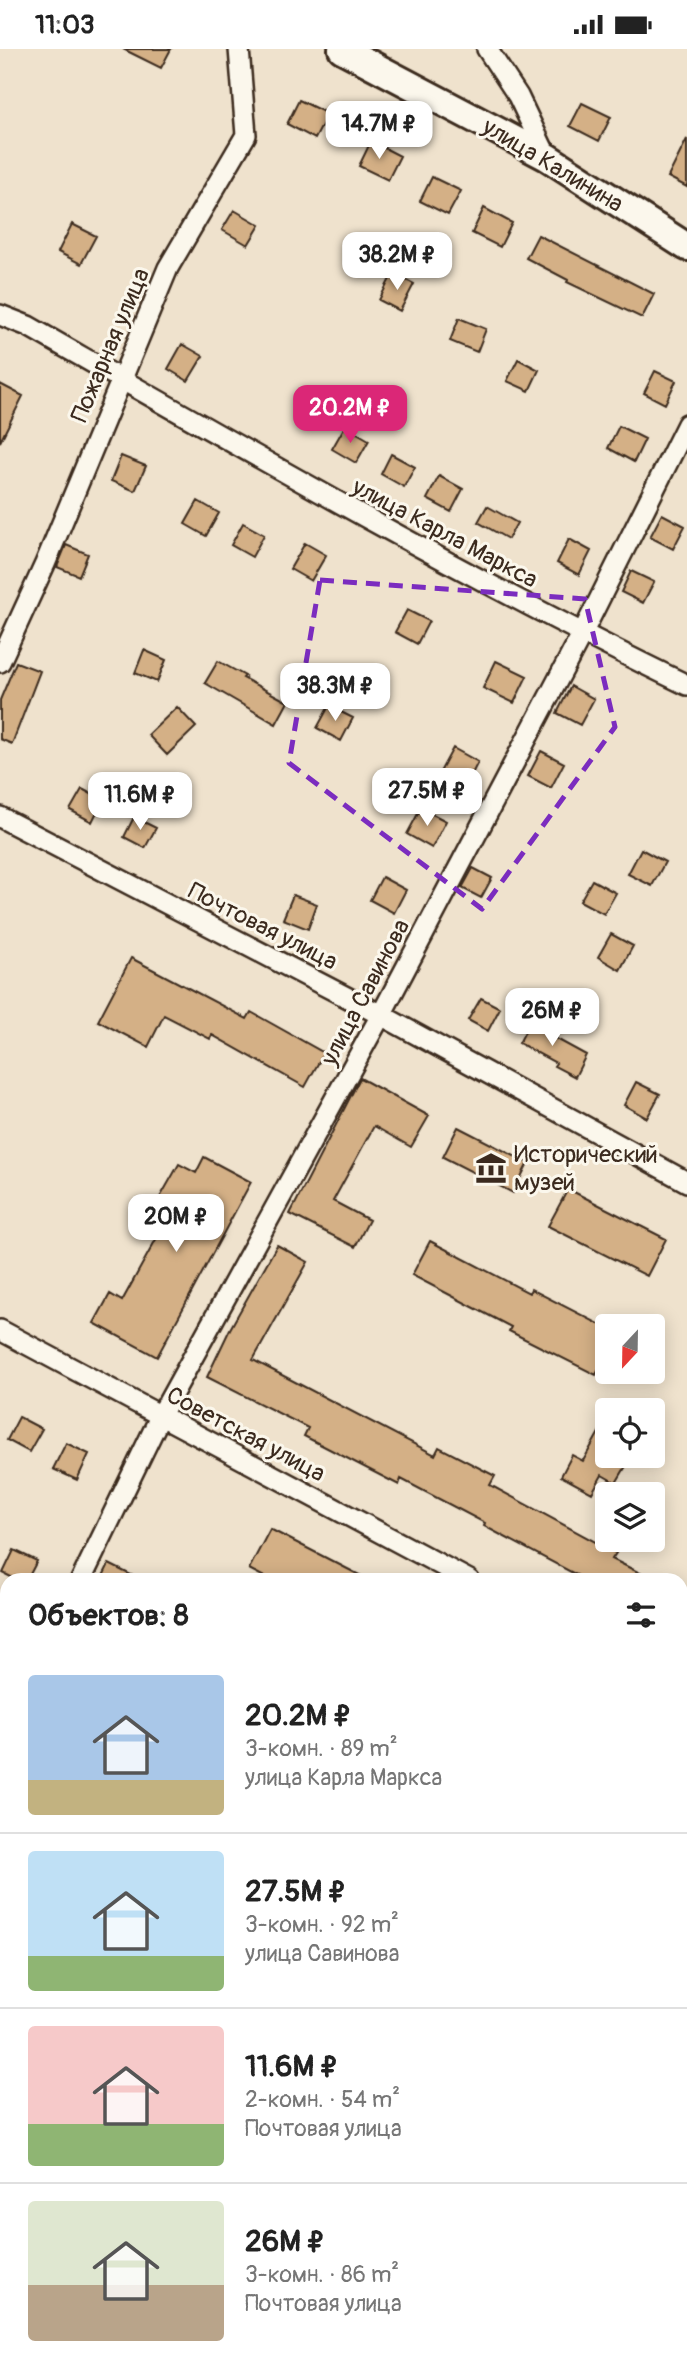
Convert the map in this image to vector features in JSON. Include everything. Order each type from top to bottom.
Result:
[{"type":"main road","name":"улица Калинина","points":[[342,49],[547,157],[687,247]]},
{"type":"street","name":"Пожарная улица","points":[[0,662],[45,564],[168,268],[246,135],[239,49]]},
{"type":"street","points":[[487,49],[518,96],[547,157]]},
{"type":"street","name":"улица Карла Маркса","points":[[0,315],[28,326],[344,506],[582,634],[687,685]]},
{"type":"street","name":"улица Савинова","points":[[84,1573],[160,1417],[381,1015],[582,634],[687,424]]},
{"type":"street","name":"Почтовая улица","points":[[0,817],[381,1015],[687,1182]]},
{"type":"street","name":"Советская улица","points":[[0,1330],[456,1573]]},
{"type":"highlighted area","points":[[320,580],[585,599],[615,727],[482,909],[289,763]]},
{"type":"building","points":[[123,49],[171,49],[161,68]]},
{"type":"building","points":[[299,100],[328,114],[315,139],[287,124]]},
{"type":"building","points":[[582,103],[611,117],[599,141],[570,126]]},
{"type":"building","points":[[687,139],[687,187],[668,177]]},
{"type":"building","points":[[371,141],[400,156],[388,180],[359,166]]},
{"type":"building","points":[[432,177],[461,191],[448,215],[420,201]]},
{"type":"building","points":[[484,208],[512,223],[500,247],[472,233]]},
{"type":"building","points":[[234,210],[260,225],[248,245],[222,230]]},
{"type":"building","points":[[72,224],[96,236],[81,264],[58,252]]},
{"type":"building","points":[[538,235],[654,294],[642,318],[567,282],[568,280],[526,258]]},
{"type":"building","points":[[393,273],[414,284],[400,311],[379,300]]},
{"type":"building","points":[[459,318],[486,329],[477,352],[450,341]]},
{"type":"building","points":[[182,344],[203,356],[188,381],[168,369]]},
{"type":"building","points":[[518,359],[539,370],[529,391],[507,381]]},
{"type":"building","points":[[655,371],[676,381],[665,404],[644,393]]},
{"type":"building","points":[[0,384],[23,396],[0,442]]},
{"type":"building","points":[[345,426],[369,440],[356,463],[332,449]]},
{"type":"building","points":[[619,426],[645,439],[634,462],[608,448]]},
{"type":"building","points":[[391,454],[415,467],[404,487],[381,474]]},
{"type":"building","points":[[121,456],[146,466],[135,491],[111,481]]},
{"type":"building","points":[[439,476],[463,489],[451,512],[427,499]]},
{"type":"building","points":[[198,501],[219,513],[206,536],[185,524]]},
{"type":"building","points":[[487,506],[517,523],[508,539],[478,522]]},
{"type":"building","points":[[662,514],[685,526],[673,549],[650,537]]},
{"type":"building","points":[[243,523],[264,535],[252,557],[231,545]]},
{"type":"building","points":[[569,539],[591,551],[579,575],[557,563]]},
{"type":"building","points":[[305,543],[326,555],[311,581],[290,569]]},
{"type":"building","points":[[66,545],[88,554],[79,576],[57,567]]},
{"type":"building","points":[[631,571],[654,582],[643,603],[621,592]]},
{"type":"building","points":[[407,610],[429,621],[417,644],[395,632]]},
{"type":"building","points":[[144,650],[166,660],[157,682],[135,673]]},
{"type":"building","points":[[218,661],[288,702],[276,724],[205,683]]},
{"type":"building","points":[[496,661],[527,676],[514,703],[483,688]]},
{"type":"building","points":[[16,662],[40,671],[12,744],[0,739],[0,700]]},
{"type":"building","points":[[571,686],[594,699],[580,725],[557,713]]},
{"type":"building","points":[[329,706],[353,718],[341,741],[317,728]]},
{"type":"building","points":[[177,707],[196,727],[167,755],[148,735]]},
{"type":"building","points":[[453,748],[478,762],[466,786],[440,772]]},
{"type":"building","points":[[541,751],[564,763],[551,788],[528,776]]},
{"type":"building","points":[[82,789],[103,800],[92,822],[70,810]]},
{"type":"building","points":[[421,808],[446,821],[432,848],[407,834]]},
{"type":"building","points":[[134,817],[156,828],[145,848],[124,837]]},
{"type":"building","points":[[641,849],[665,862],[652,886],[628,874]]},
{"type":"building","points":[[473,868],[492,878],[481,898],[462,888]]},
{"type":"building","points":[[382,877],[406,890],[394,913],[370,900]]},
{"type":"building","points":[[592,880],[616,893],[604,914],[580,901]]},
{"type":"building","points":[[293,895],[317,904],[308,929],[283,919]]},
{"type":"building","points":[[611,934],[633,946],[620,970],[598,957]]},
{"type":"building","points":[[131,958],[247,1019],[251,1012],[324,1053],[305,1087],[212,1035],[210,1039],[164,1015],[148,1047],[98,1021]]},
{"type":"building","points":[[481,998],[500,1008],[488,1031],[468,1020]]},
{"type":"building","points":[[532,1018],[556,1031],[553,1037],[586,1055],[575,1077],[554,1066],[556,1063],[519,1043]]},
{"type":"building","points":[[360,1078],[429,1116],[411,1147],[374,1126],[333,1201],[369,1220],[355,1247],[290,1214]]},
{"type":"building","points":[[636,1082],[660,1094],[647,1118],[624,1105]]},
{"type":"building","points":[[458,1127],[528,1163],[513,1193],[443,1157]]},
{"type":"building","points":[[204,1157],[251,1182],[157,1357],[94,1323],[110,1294],[122,1301],[165,1223],[150,1215],[179,1164],[196,1173]]},
{"type":"building","points":[[568,1189],[666,1239],[647,1276],[548,1226]]},
{"type":"building","points":[[430,1241],[529,1293],[531,1289],[595,1322],[595,1374],[509,1331],[511,1327],[412,1275]]},
{"type":"building","points":[[277,1245],[308,1262],[253,1360],[435,1455],[439,1447],[495,1476],[490,1485],[595,1542],[595,1552],[616,1553],[612,1559],[640,1573],[573,1573],[401,1479],[399,1485],[304,1436],[308,1428],[207,1377],[230,1329]]},
{"type":"building","points":[[19,1417],[42,1429],[29,1452],[7,1440]]},
{"type":"building","points":[[595,1440],[595,1468],[625,1468],[617,1482],[602,1475],[598,1482],[595,1482],[592,1493],[561,1476],[572,1455],[583,1461]]},
{"type":"building","points":[[66,1443],[89,1454],[77,1480],[53,1469]]},
{"type":"building","points":[[270,1529],[355,1573],[257,1573],[249,1569]]},
{"type":"building","points":[[14,1550],[37,1561],[31,1573],[3,1573]]},
{"type":"building","points":[[109,1564],[127,1573],[104,1573]]},
{"type":"place","name":"Исторический музей","points":[[491,1168]]}]
